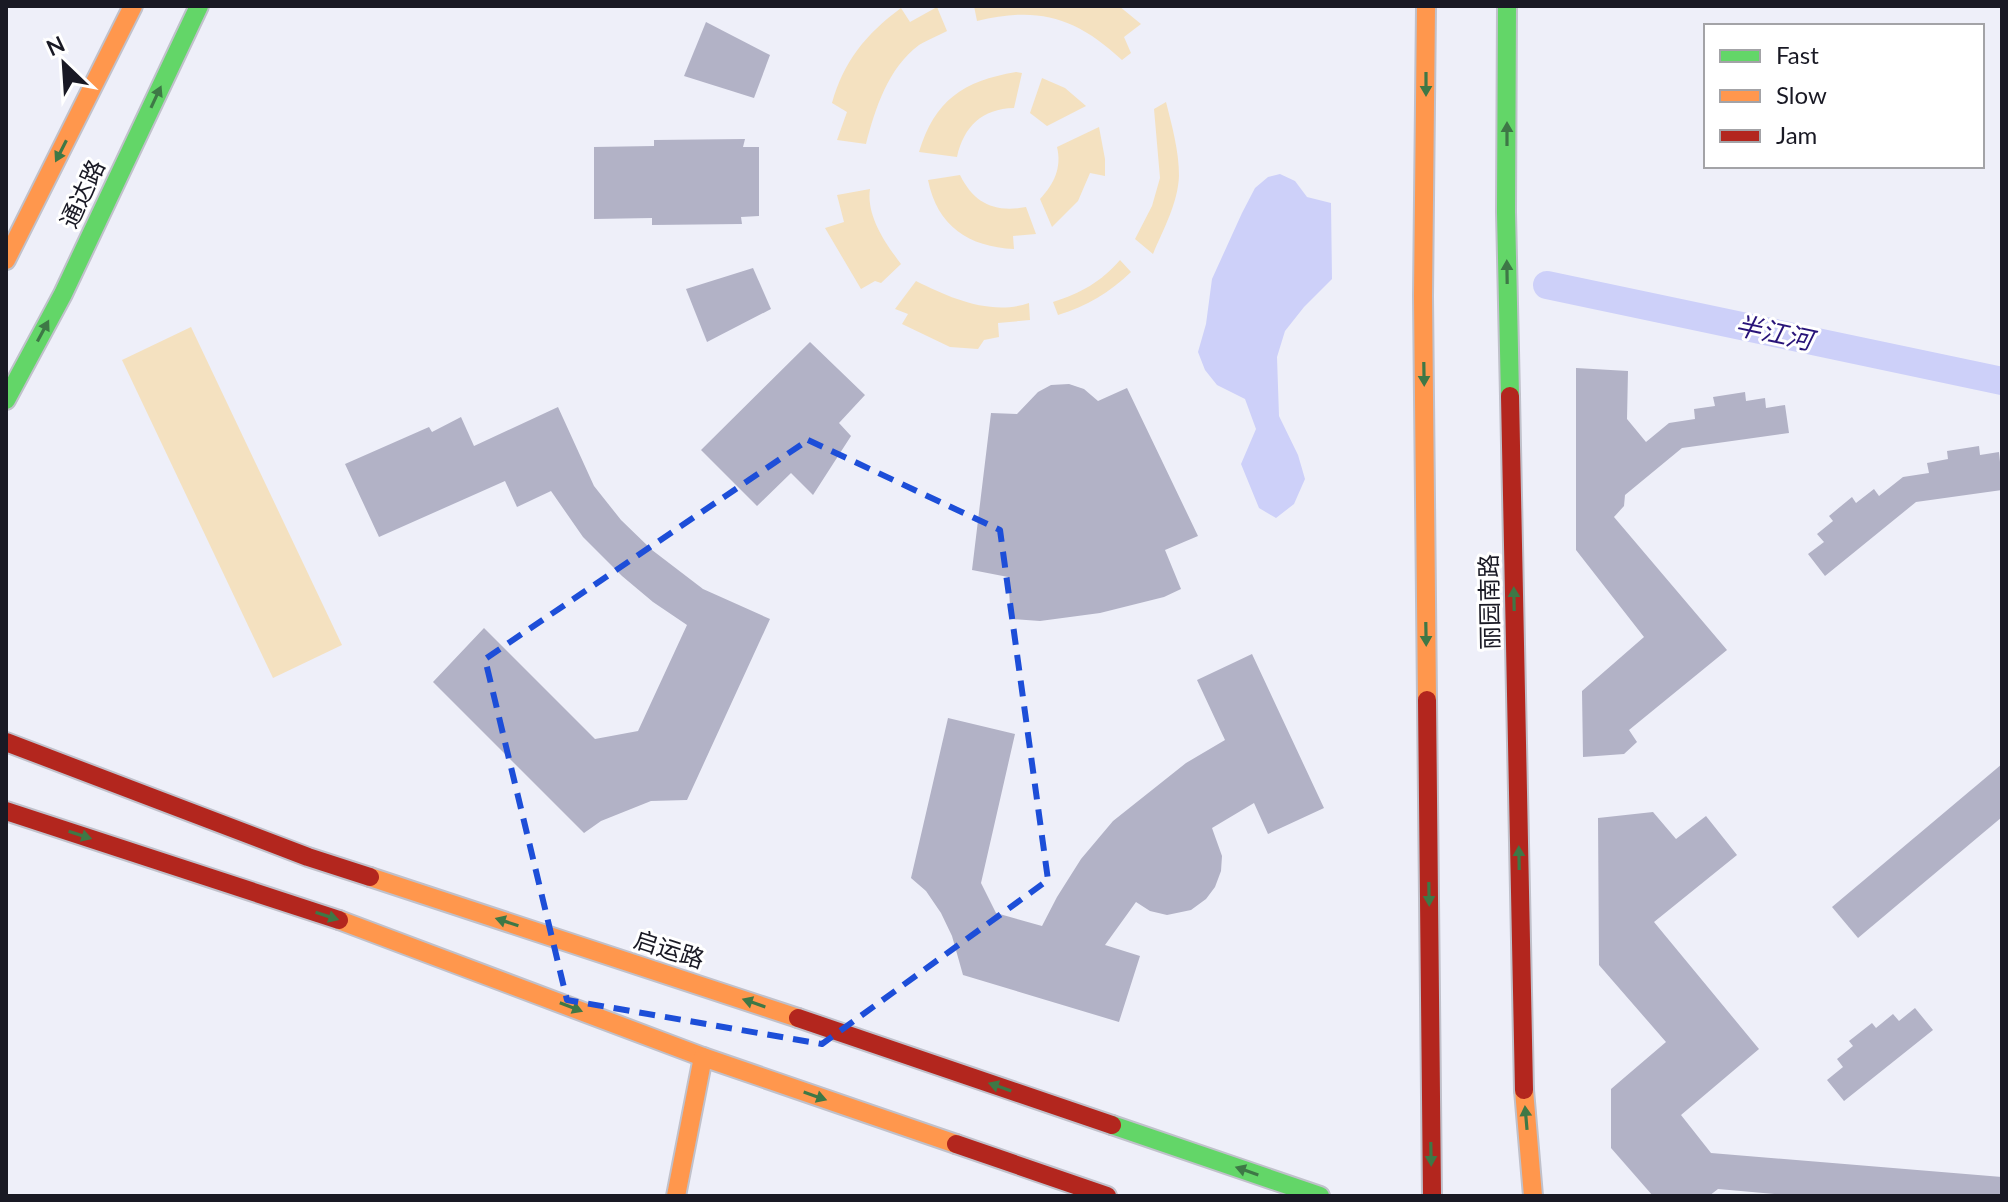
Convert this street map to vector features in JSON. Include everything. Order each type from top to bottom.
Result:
[{"type":"main road","name":"通达路","points":[[6,260],[133,6]]},
{"type":"main road","name":"通达路","points":[[6,400],[63,294],[199,6]]},
{"type":"main road","points":[[1426,6],[1423,296],[1432,1196]]},
{"type":"main road","name":"丽园南路","points":[[1507,6],[1506,212],[1524,1087],[1533,1196]]},
{"type":"main road","name":"启运路","points":[[6,742],[308,857],[745,1000],[1320,1196]]},
{"type":"main road","points":[[6,811],[365,928],[703,1057],[1107,1196]]},
{"type":"main road","points":[[676,1196],[703,1057]]},
{"type":"highlighted area","points":[[808,440],[1000,530],[1048,880],[822,1044],[567,1000],[485,659]]},
{"type":"shaded area","points":[[974,6],[1119,6],[1141,24],[1124,37],[1131,53],[1122,60],[1105,45],[1072,25],[1038,15],[977,21]]},
{"type":"shaded area","points":[[937,7],[947,31],[919,45],[899,65],[879,103],[866,144],[837,140],[847,112],[832,103],[850,61],[867,38],[901,8],[910,22]]},
{"type":"shaded area","points":[[1022,73],[1014,108],[993,112],[976,121],[964,136],[957,157],[919,152],[933,119],[954,96],[981,81]]},
{"type":"shaded area","points":[[1042,78],[1065,88],[1086,106],[1047,126],[1030,113]]},
{"type":"shaded area","points":[[1166,102],[1179,176],[1173,206],[1153,254],[1135,239],[1152,206],[1160,178],[1154,109]]},
{"type":"shaded area","points":[[1099,127],[1105,176],[1090,173],[1078,201],[1052,227],[1040,199],[1056,175],[1057,147]]},
{"type":"shaded area","points":[[960,175],[972,193],[986,204],[1004,208],[1026,207],[1036,234],[1013,236],[1014,249],[983,244],[958,231],[939,210],[928,180]]},
{"type":"shaded area","points":[[870,189],[874,219],[901,264],[881,283],[875,281],[861,289],[825,228],[844,222],[837,195]]},
{"type":"shaded area","points":[[1120,260],[1131,272],[1123,280],[1097,298],[1058,315],[1053,302],[1090,286]]},
{"type":"shaded area","points":[[916,281],[957,299],[986,306],[1029,303],[1030,320],[998,323],[999,337],[984,340],[978,349],[950,347],[902,324],[908,314],[895,309]]},
{"type":"shaded area","points":[[191,327],[342,645],[273,678],[122,360]]},
{"type":"water","points":[[1280,174],[1295,181],[1307,197],[1331,203],[1332,279],[1285,331],[1277,357],[1279,416],[1298,455],[1305,479],[1294,504],[1276,518],[1259,508],[1241,464],[1256,429],[1245,399],[1217,385],[1205,370],[1198,352],[1206,324],[1212,279],[1242,213],[1255,188],[1268,177]]},
{"type":"building","points":[[706,22],[770,55],[754,98],[684,76]]},
{"type":"building","points":[[745,139],[743,147],[759,147],[759,216],[741,217],[742,224],[652,225],[652,218],[594,219],[594,147],[654,146],[654,140]]},
{"type":"building","points":[[753,268],[771,309],[707,342],[686,289]]},
{"type":"building","points":[[810,342],[865,395],[839,423],[851,436],[813,495],[791,473],[757,506],[701,450]]},
{"type":"building","points":[[1576,368],[1628,371],[1627,419],[1646,442],[1669,423],[1695,419],[1694,409],[1715,406],[1713,397],[1745,392],[1746,401],[1765,398],[1766,408],[1785,405],[1789,433],[1682,448],[1625,495],[1624,506],[1614,517],[1727,650],[1629,730],[1637,742],[1624,754],[1583,757],[1582,691],[1644,637],[1576,550]]},
{"type":"building","points":[[1069,384],[1084,389],[1098,401],[1127,388],[1198,536],[1165,550],[1181,589],[1164,597],[1100,613],[1040,621],[1011,619],[1008,577],[972,570],[991,413],[1017,414],[1038,392],[1051,385]]},
{"type":"building","points":[[558,407],[594,486],[621,520],[652,550],[703,589],[770,619],[687,800],[651,801],[601,821],[584,833],[433,682],[484,628],[595,739],[638,731],[687,625],[622,576],[583,537],[551,491],[517,507],[505,481],[379,537],[345,464],[429,427],[432,432],[461,417],[474,446]]},
{"type":"building","points":[[1979,446],[1980,455],[1999,452],[2002,490],[1916,502],[1825,576],[1808,554],[1824,542],[1817,534],[1833,521],[1829,516],[1852,497],[1856,503],[1874,489],[1879,496],[1903,477],[1929,473],[1927,463],[1948,459],[1947,451]]},
{"type":"building","points":[[1252,654],[1324,808],[1268,834],[1254,803],[1212,828],[1222,856],[1221,871],[1206,899],[1191,910],[1167,915],[1150,911],[1136,902],[1105,945],[1140,956],[1119,1022],[963,975],[952,936],[941,913],[926,891],[911,878],[948,718],[1015,734],[981,883],[996,913],[1042,926],[1081,859],[1113,821],[1186,763],[1225,740],[1197,680]]},
{"type":"building","points":[[2002,764],[2002,817],[1858,938],[1832,907]]},
{"type":"building","points":[[1653,812],[1676,839],[1706,816],[1737,855],[1654,922],[1759,1049],[1681,1115],[1711,1153],[2002,1177],[2002,1196],[1796,1196],[1718,1189],[1709,1196],[1653,1196],[1611,1148],[1611,1089],[1666,1042],[1599,965],[1598,818]]},
{"type":"building","points":[[1915,1008],[1933,1030],[1844,1101],[1827,1080],[1843,1067],[1837,1059],[1853,1046],[1849,1041],[1872,1023],[1876,1028],[1893,1014],[1899,1021]]},
{"type":"waterway","name":"半江河","points":[[1547,285],[2002,381]]},
{"type":"traffic: fast","points":[[6,400],[63,294],[199,6]]},
{"type":"traffic: fast","points":[[1507,6],[1506,212],[1510,396]]},
{"type":"traffic: fast","points":[[1112,1125],[1320,1196]]},
{"type":"traffic: slow","points":[[6,260],[133,6]]},
{"type":"traffic: slow","points":[[1426,6],[1423,296],[1427,700]]},
{"type":"traffic: slow","points":[[370,877],[798,1018]]},
{"type":"traffic: slow","points":[[339,920],[703,1057],[956,1144]]},
{"type":"traffic: slow","points":[[676,1196],[703,1057]]},
{"type":"traffic: slow","points":[[1524,1090],[1533,1196]]},
{"type":"traffic: jam","points":[[1510,396],[1524,1090]]},
{"type":"traffic: jam","points":[[1427,700],[1432,1196]]},
{"type":"traffic: jam","points":[[6,742],[308,857],[370,877]]},
{"type":"traffic: jam","points":[[6,811],[339,920]]},
{"type":"traffic: jam","points":[[798,1018],[1112,1125]]},
{"type":"traffic: jam","points":[[956,1144],[1107,1196]]}]
